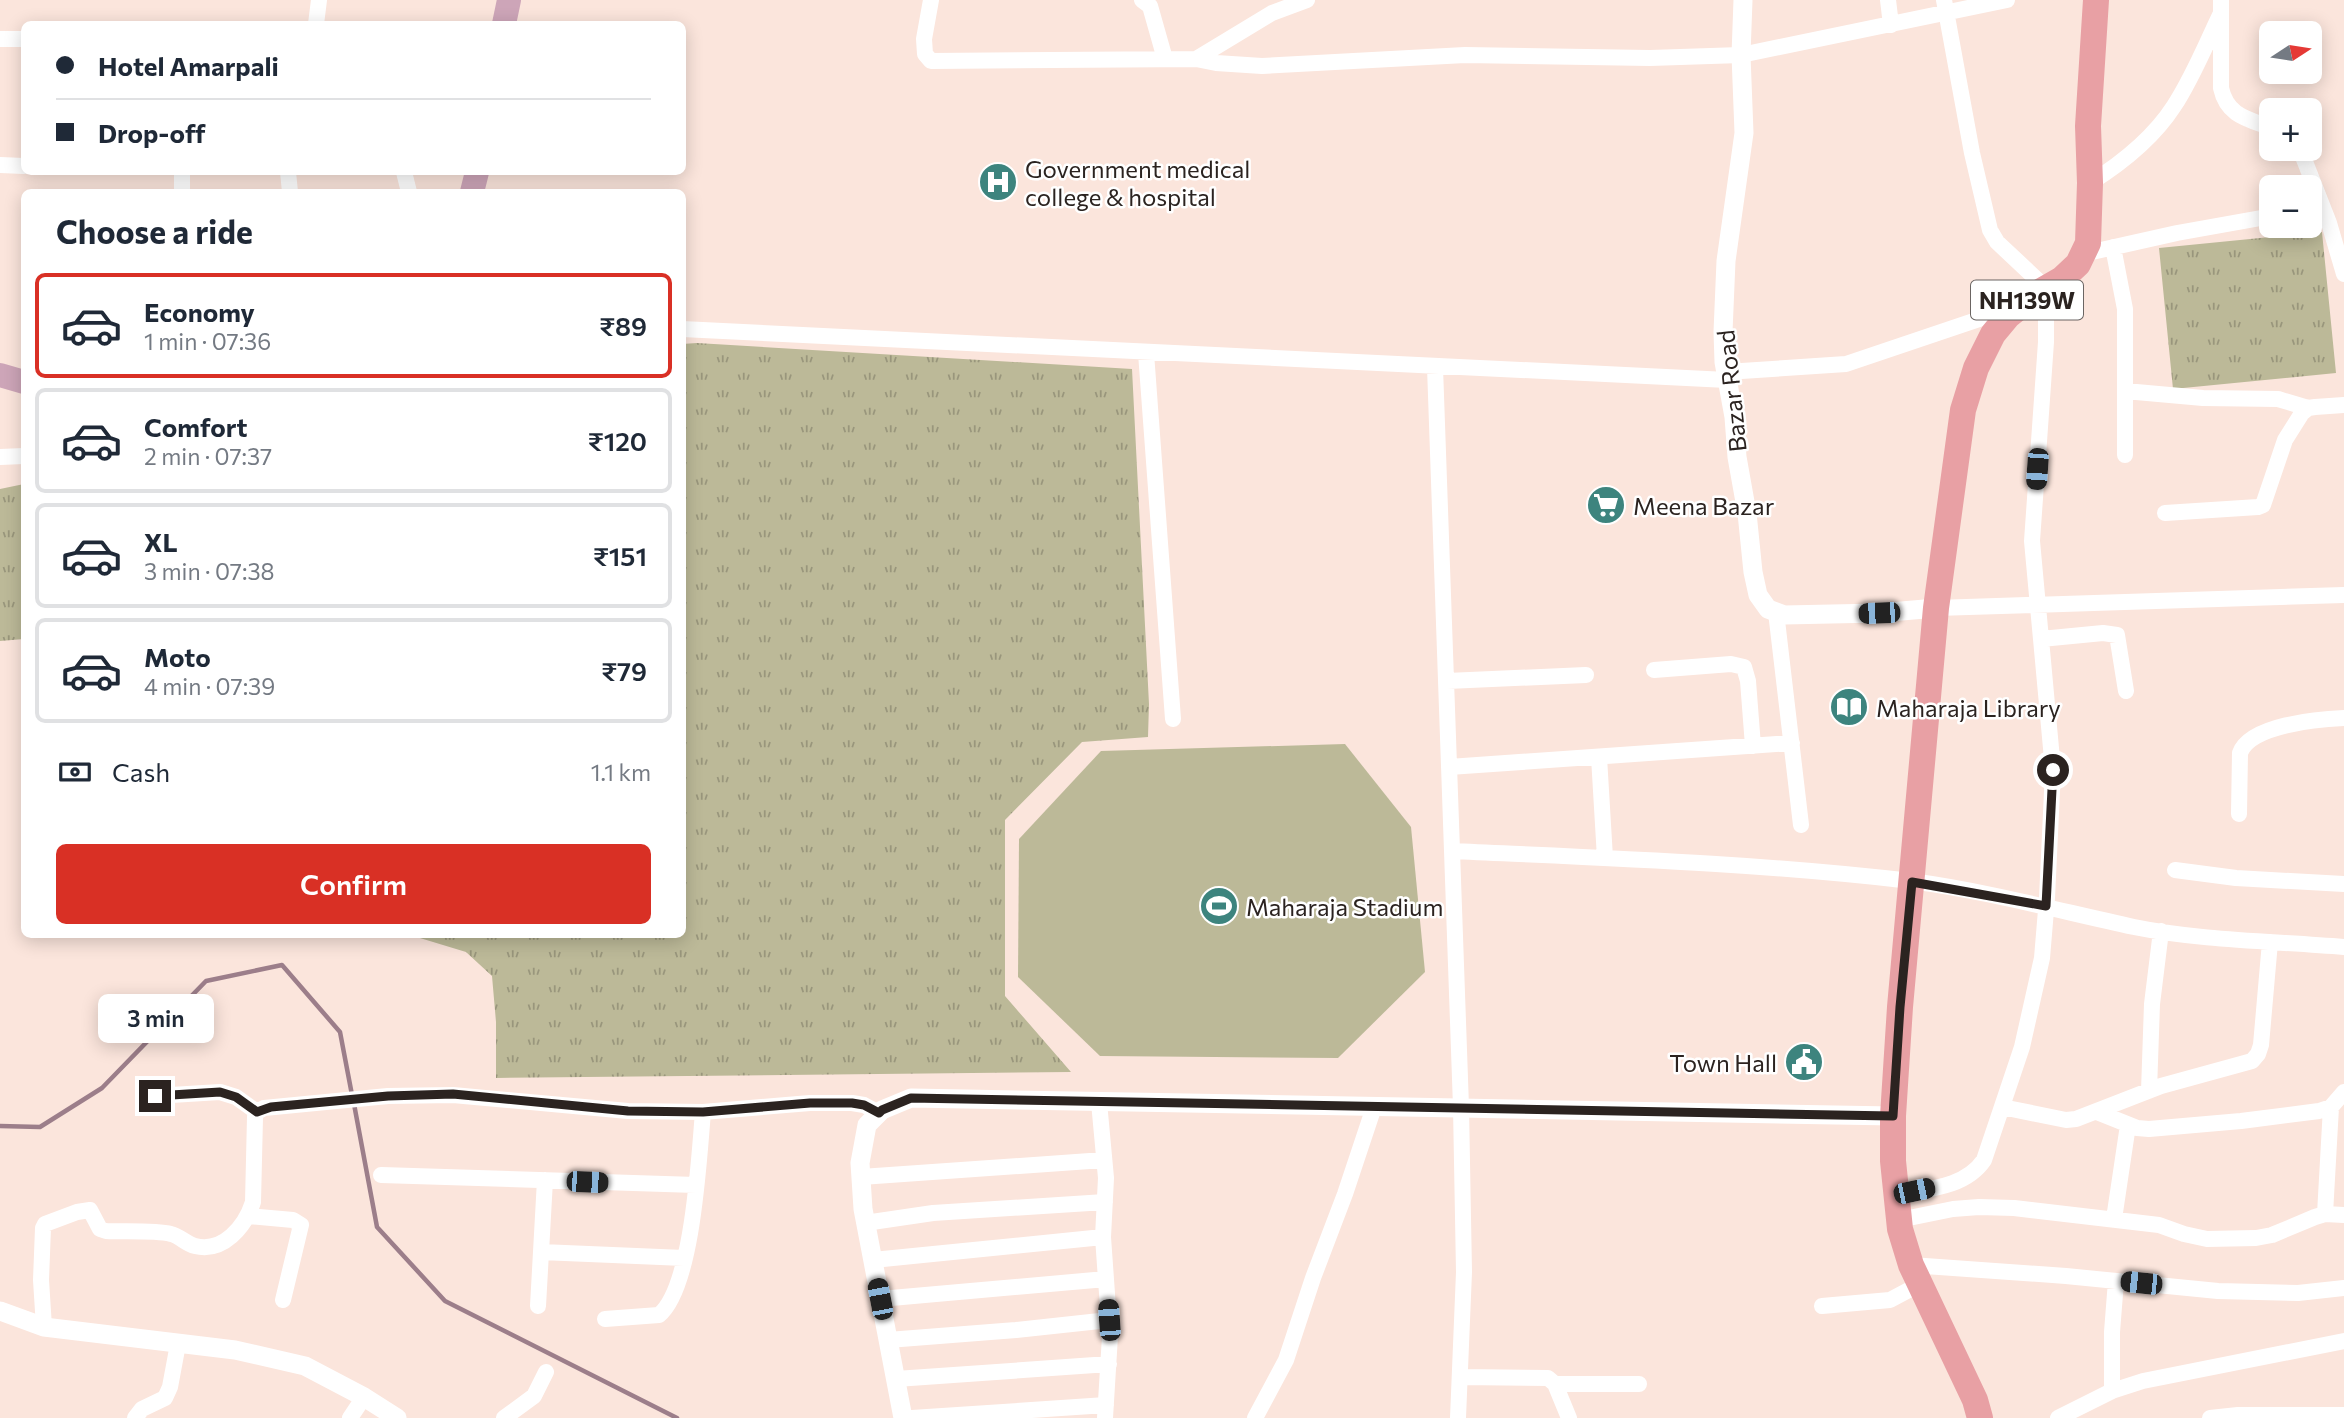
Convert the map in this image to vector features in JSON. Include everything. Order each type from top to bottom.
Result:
[{"type":"highway","name":"NH139W","points":[[1980,1418],[1975,1400],[1916,1274],[1897,1208],[1893,1116],[1900,1007],[1936,608],[1966,399],[1976,368],[1993,334],[2007,316],[2062,279],[2078,264],[2088,243],[2088,126],[2096,0]]},
{"type":"street","points":[[316,21],[319,0]]},
{"type":"street","points":[[931,0],[924,39],[925,54],[931,61],[1196,59],[1262,66],[1465,55],[1650,58],[1741,55],[1891,25],[1944,7],[2007,0]]},
{"type":"street","points":[[1142,0],[1150,6],[1165,59]]},
{"type":"street","points":[[1196,59],[1272,13],[1307,0]]},
{"type":"street","name":"Bazar Road","points":[[1743,0],[1741,55],[1744,133],[1726,261],[1723,332],[1753,572],[1758,595],[1768,610],[1776,612]]},
{"type":"street","points":[[1888,0],[1891,25]]},
{"type":"street","points":[[2090,183],[2127,157],[2174,106],[2193,72],[2221,6]]},
{"type":"street","points":[[2221,6],[2221,88],[2224,101],[2241,117],[2259,123]]},
{"type":"street","points":[[1897,1208],[1976,1172],[1984,1160],[2022,1048],[2042,958],[2053,770],[2032,541],[2046,342],[2046,288],[1997,242],[1990,230],[1944,7]]},
{"type":"street","points":[[0,39],[21,39]]},
{"type":"street","points":[[0,165],[21,166]]},
{"type":"street","points":[[2322,217],[2342,258],[2344,274]]},
{"type":"street","points":[[2083,254],[2259,219]]},
{"type":"street","points":[[2113,247],[2125,309],[2125,455]]},
{"type":"street","points":[[686,329],[1435,367],[1727,376],[1846,364],[2021,305]]},
{"type":"street","points":[[1146,353],[1173,719]]},
{"type":"street","points":[[1435,367],[1461,1107],[1464,1272],[1458,1418]]},
{"type":"street","points":[[2125,391],[2203,398],[2278,399],[2308,408],[2344,405]]},
{"type":"street","points":[[2165,513],[2263,505],[2285,440],[2308,408]]},
{"type":"street","points":[[0,457],[21,456]]},
{"type":"street","points":[[1801,825],[1776,612],[1784,615],[1822,615],[2037,604],[2344,595]]},
{"type":"street","points":[[2041,639],[2103,633],[2117,635],[2126,691]]},
{"type":"street","points":[[1654,670],[1731,664],[1744,667],[1748,681],[1753,746]]},
{"type":"street","points":[[1447,681],[1586,676]]},
{"type":"street","points":[[2239,814],[2242,747],[2266,733],[2302,721],[2344,718]]},
{"type":"street","points":[[1449,767],[1792,743]]},
{"type":"street","points":[[1599,757],[1605,858]]},
{"type":"street","points":[[1452,851],[1689,862],[1912,882],[2046,906],[2183,935],[2344,947]]},
{"type":"street","points":[[2175,870],[2249,879],[2344,884]]},
{"type":"street","points":[[2149,1091],[2152,1003],[2161,931]]},
{"type":"street","points":[[2002,1107],[2066,1120],[2076,1119],[2184,1079],[2252,1061],[2261,1045],[2270,942]]},
{"type":"street","points":[[155,1096],[220,1092],[236,1097],[257,1112]]},
{"type":"street","points":[[2097,1112],[2129,1125],[2149,1129],[2298,1115],[2331,1107],[2344,1092]]},
{"type":"street","points":[[257,1112],[271,1107],[344,1100],[453,1094],[618,1110],[703,1112],[810,1103],[852,1103],[864,1105],[879,1113]]},
{"type":"street","points":[[903,1418],[865,1223],[860,1163],[867,1125],[882,1110],[911,1098],[1893,1116]]},
{"type":"street","points":[[912,1418],[1106,1411],[1109,1320],[1103,1237],[1104,1160],[1099,1102]]},
{"type":"street","points":[[1255,1418],[1286,1360],[1374,1107]]},
{"type":"street","points":[[2325,1214],[2331,1107]]},
{"type":"street","points":[[44,1327],[41,1280],[45,1224],[76,1212],[90,1210],[100,1229],[106,1231],[171,1234],[194,1246],[214,1248],[229,1239],[248,1216],[253,1202],[257,1112]]},
{"type":"street","points":[[605,1319],[659,1315],[670,1300],[690,1235],[703,1112]]},
{"type":"street","points":[[2114,1219],[2129,1125]]},
{"type":"street","points":[[861,1177],[1104,1160]]},
{"type":"street","points":[[382,1175],[696,1185]]},
{"type":"street","points":[[538,1306],[545,1180]]},
{"type":"street","points":[[865,1223],[933,1213],[1105,1202]]},
{"type":"street","points":[[1897,1208],[2014,1208],[2159,1226],[2207,1239],[2256,1238],[2272,1235],[2325,1214],[2344,1215]]},
{"type":"street","points":[[248,1216],[293,1220],[301,1225],[283,1300]]},
{"type":"street","points":[[873,1260],[1103,1237]]},
{"type":"street","points":[[541,1252],[684,1258]]},
{"type":"street","points":[[1822,1306],[1890,1300],[1916,1274],[2116,1281],[2218,1291],[2298,1293],[2344,1288]]},
{"type":"street","points":[[880,1299],[1106,1279]]},
{"type":"street","points":[[2112,1391],[2112,1332],[2116,1281]]},
{"type":"street","points":[[0,1311],[44,1327],[235,1350],[305,1366],[397,1418]]},
{"type":"street","points":[[888,1339],[1109,1320]]},
{"type":"street","points":[[2058,1418],[2112,1391],[2143,1381],[2344,1341]]},
{"type":"street","points":[[135,1418],[142,1409],[165,1398],[168,1393],[178,1343]]},
{"type":"street","points":[[896,1379],[1109,1364]]},
{"type":"street","points":[[505,1418],[534,1396],[546,1372]]},
{"type":"street","points":[[1460,1377],[1548,1378],[1555,1384],[1569,1418]]},
{"type":"street","points":[[1555,1384],[1639,1384]]},
{"type":"street","points":[[350,1418],[364,1397]]},
{"type":"street","points":[[2210,1418],[2238,1415],[2344,1415]]},
{"type":"green space","points":[[2322,232],[2336,373],[2173,389],[2159,248],[2261,238],[2322,238]]},
{"type":"green space","points":[[686,344],[1132,369],[1149,704],[1148,737],[1082,742],[1005,820],[1005,996],[1071,1072],[496,1078],[496,1022],[492,976],[466,952],[420,938],[686,938]]},
{"type":"green space","points":[[21,485],[21,639],[0,641],[0,489]]},
{"type":"green space","name":"Maharaja Stadium","points":[[1345,744],[1411,827],[1425,972],[1338,1058],[1100,1056],[1018,977],[1019,839],[1101,751]]},
{"type":"waterway","points":[[505,21],[509,0]]},
{"type":"waterway","points":[[473,189],[476,175]]},
{"type":"waterway","points":[[0,375],[21,381]]},
{"type":"waterway","points":[[0,1126],[40,1127],[102,1088],[206,981],[282,965],[340,1032],[352,1095]]},
{"type":"waterway","points":[[354,1104],[377,1227],[445,1301],[677,1418]]},
{"type":"place","name":"Government medical college & hospital","points":[[998,182]]},
{"type":"place","name":"Meena Bazar","points":[[1606,505]]},
{"type":"place","name":"Maharaja Library","points":[[1849,707]]},
{"type":"place","name":"Maharaja Stadium","points":[[1219,906]]},
{"type":"place","name":"Town Hall","points":[[1804,1062]]},
{"type":"route","points":[[155,1096],[220,1092],[236,1097],[257,1112],[271,1107],[388,1096],[453,1094],[628,1111],[703,1112],[810,1103],[852,1103],[864,1105],[879,1113],[911,1098],[1893,1116],[1912,882],[2046,906],[2053,770]]}]
